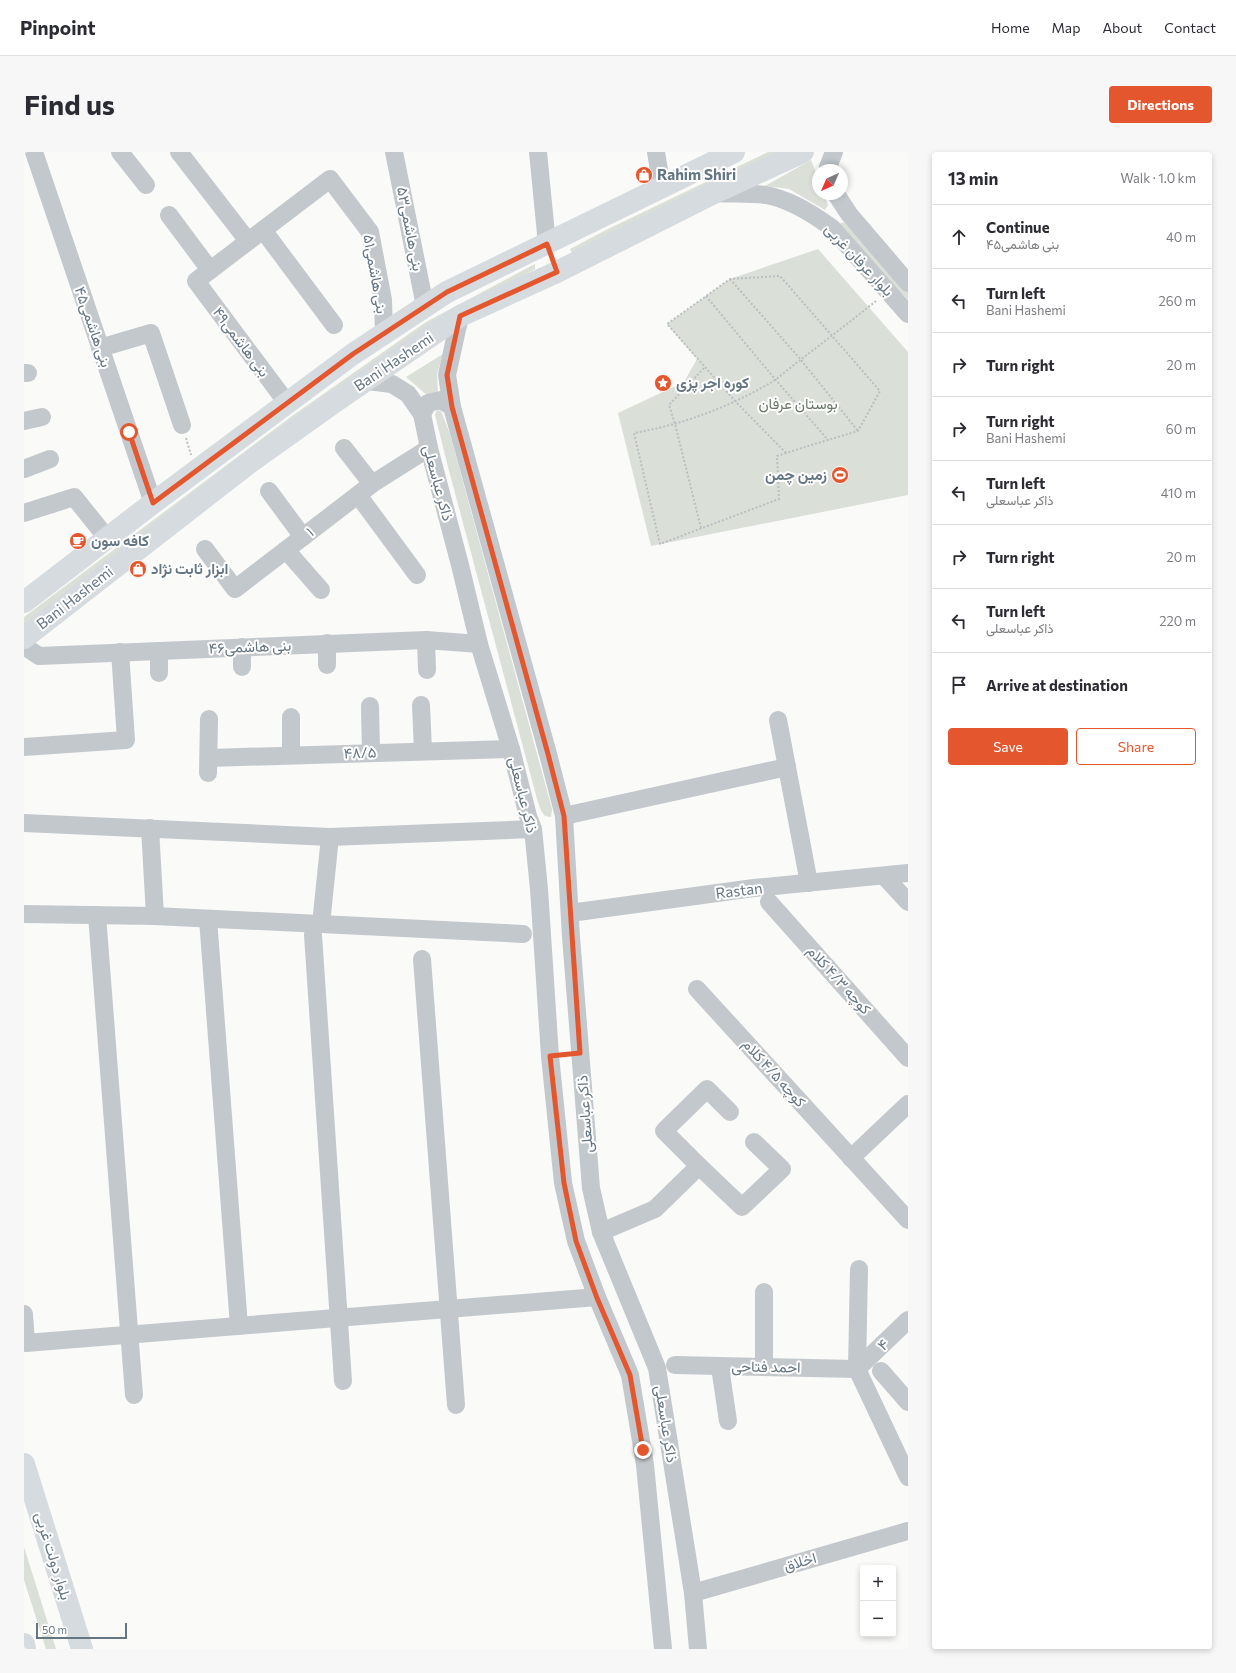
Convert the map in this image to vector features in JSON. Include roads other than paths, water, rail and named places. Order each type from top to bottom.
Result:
[{"type":"main road","name":"Bani Hashemi","points":[[24,638],[249,464],[460,316],[557,272],[714,193],[803,152]]},
{"type":"main road","name":"Bani Hashemi","points":[[24,602],[153,503],[353,354],[425,306],[447,292],[662,188],[723,155]]},
{"type":"main road","points":[[547,244],[557,272]]},
{"type":"main road","name":"بلوار دولت غربی","points":[[24,1464],[82,1649]]},
{"type":"main road","points":[[24,1644],[26,1649]]},
{"type":"street","name":"بنی هاشمی۴۵","points":[[34,152],[153,503]]},
{"type":"street","points":[[120,152],[146,185]]},
{"type":"street","points":[[179,152],[248,241]]},
{"type":"street","name":"بنی هاشمی۵۳","points":[[394,152],[425,306]]},
{"type":"street","points":[[538,152],[547,244]]},
{"type":"street","points":[[656,152],[662,188]]},
{"type":"street","points":[[829,164],[834,152]]},
{"type":"street","name":"بنی هاشمی۵۱","points":[[263,230],[330,179],[370,232],[383,300],[384,334]]},
{"type":"street","name":"بلوار عرفان غربی","points":[[714,193],[766,196],[790,203],[822,220],[832,228],[908,314]]},
{"type":"street","name":"بلوار عرفان غربی","points":[[840,200],[849,214],[908,283]]},
{"type":"street","points":[[832,228],[832,220],[839,213],[849,214]]},
{"type":"street","points":[[169,216],[210,270],[263,230],[334,325]]},
{"type":"street","name":"بنی هاشمی۴۹","points":[[210,270],[196,281],[287,403]]},
{"type":"street","name":"ذاکر عباسعلی","points":[[460,316],[447,375],[452,407],[564,816],[591,1188],[601,1232],[657,1368],[693,1593],[698,1649]]},
{"type":"street","points":[[100,348],[151,333],[182,425]]},
{"type":"street","name":"ذاکر عباسعلی","points":[[367,381],[392,384],[408,394],[422,414],[429,448],[479,644],[511,749],[528,816],[533,829],[539,889],[550,1056],[564,1183],[576,1241],[597,1298],[630,1375],[645,1465],[663,1649]]},
{"type":"street","points":[[422,414],[428,403],[441,400],[452,407]]},
{"type":"street","points":[[24,421],[42,417]]},
{"type":"street","points":[[344,448],[365,490],[417,575]]},
{"type":"street","name":"۱","points":[[204,548],[235,589],[365,490],[429,448]]},
{"type":"street","points":[[24,469],[50,459]]},
{"type":"street","points":[[269,491],[303,537]]},
{"type":"street","points":[[24,511],[74,497],[107,538]]},
{"type":"street","points":[[286,550],[321,590]]},
{"type":"street","points":[[426,640],[427,670]]},
{"type":"street","name":"بنی هاشمی۴۶","points":[[24,646],[39,656],[426,640],[479,644]]},
{"type":"street","points":[[326,643],[326,665]]},
{"type":"street","points":[[242,647],[242,667]]},
{"type":"street","points":[[159,651],[159,673]]},
{"type":"street","points":[[24,747],[126,740],[120,652]]},
{"type":"street","points":[[421,705],[423,751]]},
{"type":"street","points":[[370,706],[371,752]]},
{"type":"street","points":[[291,717],[291,755]]},
{"type":"street","name":"۴۸/۵","points":[[209,719],[208,766],[291,755],[511,749]]},
{"type":"street","points":[[778,720],[809,883]]},
{"type":"street","points":[[564,816],[787,767]]},
{"type":"street","points":[[24,823],[330,837],[533,829]]},
{"type":"street","points":[[150,828],[155,916]]},
{"type":"street","points":[[330,837],[317,929],[343,1381]]},
{"type":"street","name":"Rastan","points":[[570,913],[754,888],[908,873]]},
{"type":"street","points":[[884,876],[908,902]]},
{"type":"street","name":"کوچه ۴/۳ کلام","points":[[769,902],[908,1058]]},
{"type":"street","points":[[24,914],[155,916],[208,919],[317,929],[523,934]]},
{"type":"street","points":[[97,915],[134,1395]]},
{"type":"street","points":[[208,919],[240,1326]]},
{"type":"street","points":[[422,959],[456,1405]]},
{"type":"street","name":"کوچه ۴/۵ کلام","points":[[697,989],[908,1220]]},
{"type":"street","points":[[550,1056],[580,1053]]},
{"type":"street","points":[[730,1112],[707,1089],[664,1131],[742,1207],[782,1169],[754,1142]]},
{"type":"street","points":[[851,1158],[908,1104]]},
{"type":"street","points":[[601,1232],[655,1209],[699,1166]]},
{"type":"street","points":[[859,1269],[857,1369],[908,1477]]},
{"type":"street","points":[[764,1292],[764,1367]]},
{"type":"street","points":[[24,1314],[26,1343],[597,1298]]},
{"type":"street","name":"۴","points":[[857,1369],[908,1320]]},
{"type":"street","name":"احمد فتاحی","points":[[675,1365],[857,1369]]},
{"type":"street","points":[[720,1366],[728,1421]]},
{"type":"street","points":[[881,1371],[908,1402]]},
{"type":"street","name":"اخلاق","points":[[693,1593],[908,1531]]},
{"type":"place","name":"Rahim Shiri","points":[[644,175]]},
{"type":"place","name":"کوره اجر پزی","points":[[663,383]]},
{"type":"place","name":"زمین چمن","points":[[840,475]]},
{"type":"place","name":"کافه سون","points":[[78,541]]},
{"type":"place","name":"ابزار ثابت نژاد","points":[[138,569]]},
{"type":"park label","name":"بوستان عرفان","points":[[798,404]]}]
